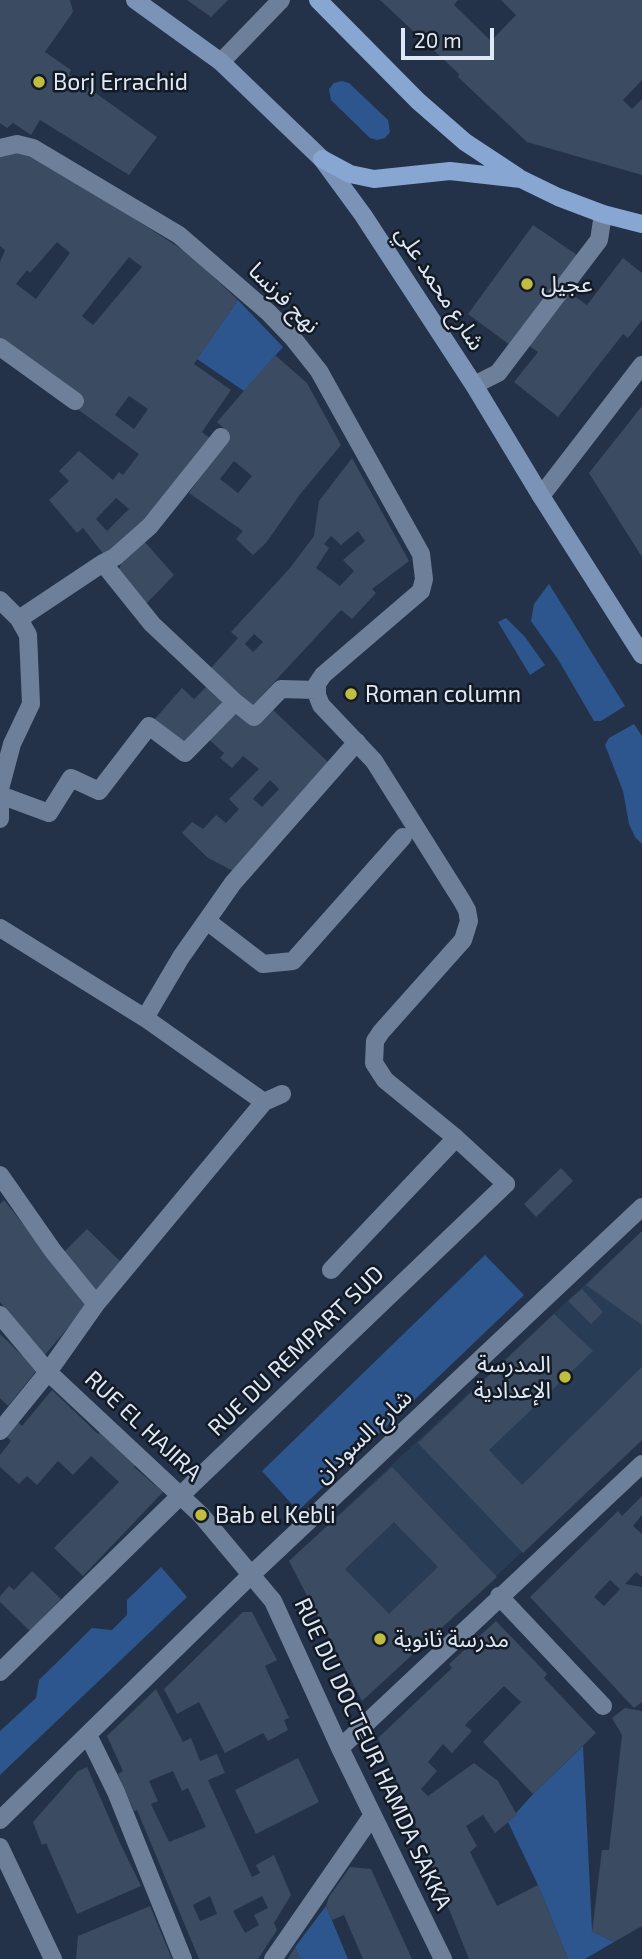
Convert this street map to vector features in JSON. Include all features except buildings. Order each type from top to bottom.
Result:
[{"type":"main road","name":"شارع محمد علي","points":[[135,0],[221,62],[322,159],[363,215],[474,385],[642,655]]},
{"type":"main road","points":[[318,0],[418,102],[465,142],[521,179],[558,197],[603,214],[642,224]]},
{"type":"main road","points":[[322,159],[350,174],[374,179],[450,171],[521,179]]},
{"type":"street","points":[[221,62],[281,0]]},
{"type":"street","name":"نهج فرنسا","points":[[0,148],[17,144],[33,148],[179,235],[292,337],[319,371],[421,554],[424,579],[421,591],[323,675],[316,690]]},
{"type":"street","points":[[474,385],[498,373],[599,240],[603,214]]},
{"type":"street","points":[[0,347],[75,401]]},
{"type":"street","points":[[541,496],[642,365]]},
{"type":"street","points":[[19,619],[115,557],[150,526],[221,437]]},
{"type":"street","points":[[103,563],[152,624],[254,717],[281,689],[316,690],[321,705],[374,761],[467,910],[469,920],[463,940],[381,1032],[375,1041],[373,1052],[374,1063],[386,1080],[456,1138],[331,1270]]},
{"type":"street","points":[[0,600],[19,619],[28,635],[31,704],[12,744],[0,789]]},
{"type":"street","points":[[0,795],[49,813],[71,778],[99,791],[149,726],[184,753],[235,702]]},
{"type":"street","points":[[145,1018],[181,957],[233,883],[357,742]]},
{"type":"street","points":[[0,804],[0,819]]},
{"type":"street","points":[[207,921],[263,964],[293,961],[403,837]]},
{"type":"street","points":[[0,928],[145,1018],[264,1102]]},
{"type":"street","points":[[0,1431],[48,1372],[96,1304],[264,1102],[282,1094]]},
{"type":"street","name":"RUE DU REMPART SUD","points":[[0,1672],[181,1494],[506,1184],[456,1138]]},
{"type":"street","points":[[0,1175],[53,1251],[96,1304]]},
{"type":"street","name":"شارع السودان","points":[[0,1820],[251,1575],[642,1208]]},
{"type":"street","name":"RUE EL HAJIRA","points":[[0,1315],[48,1372],[181,1494],[251,1575]]},
{"type":"street","points":[[340,1748],[642,1464]]},
{"type":"street","name":"RUE DU DOCTEUR HAMDA SAKKA","points":[[251,1575],[272,1601],[372,1816],[443,1959]]},
{"type":"street","points":[[499,1596],[603,1706]]},
{"type":"street","points":[[88,1735],[116,1792],[183,1959]]},
{"type":"street","points":[[274,1959],[372,1816]]},
{"type":"street","points":[[0,1847],[53,1959]]},
{"type":"shaded area","points":[[334,83],[349,83],[388,120],[390,132],[385,138],[370,138],[331,100],[329,89]]},
{"type":"shaded area","points":[[238,300],[283,347],[244,391],[197,359]]},
{"type":"shaded area","points":[[549,584],[625,706],[601,721],[594,721],[559,661],[531,621],[534,604]]},
{"type":"shaded area","points":[[506,618],[525,637],[545,665],[530,675],[498,622]]},
{"type":"shaded area","points":[[634,724],[642,736],[642,844],[629,824],[623,791],[605,745],[609,738]]},
{"type":"shaded area","points":[[642,1231],[642,1440],[362,1701],[289,1561]]},
{"type":"shaded area","points":[[485,1255],[524,1295],[298,1511],[262,1471]]},
{"type":"shaded area","points":[[161,1567],[187,1597],[0,1775],[0,1731],[36,1698],[39,1680],[92,1628],[112,1630],[127,1615],[127,1600]]},
{"type":"shaded area","points":[[583,1746],[592,1931],[614,1942],[585,1959],[568,1959],[538,1885],[508,1822]]},
{"type":"shaded area","points":[[326,1906],[348,1959],[300,1959],[295,1947]]},
{"type":"place","name":"Borj Errachid","points":[[39,82]]},
{"type":"place","name":"عجيل","points":[[527,284]]},
{"type":"place","name":"Roman column","points":[[351,694]]},
{"type":"place","name":"المدرسة الإعدادية","points":[[565,1377]]},
{"type":"place","name":"Bab el Kebli","points":[[201,1515]]},
{"type":"place","name":"مدرسة ثانوية","points":[[380,1639]]}]
